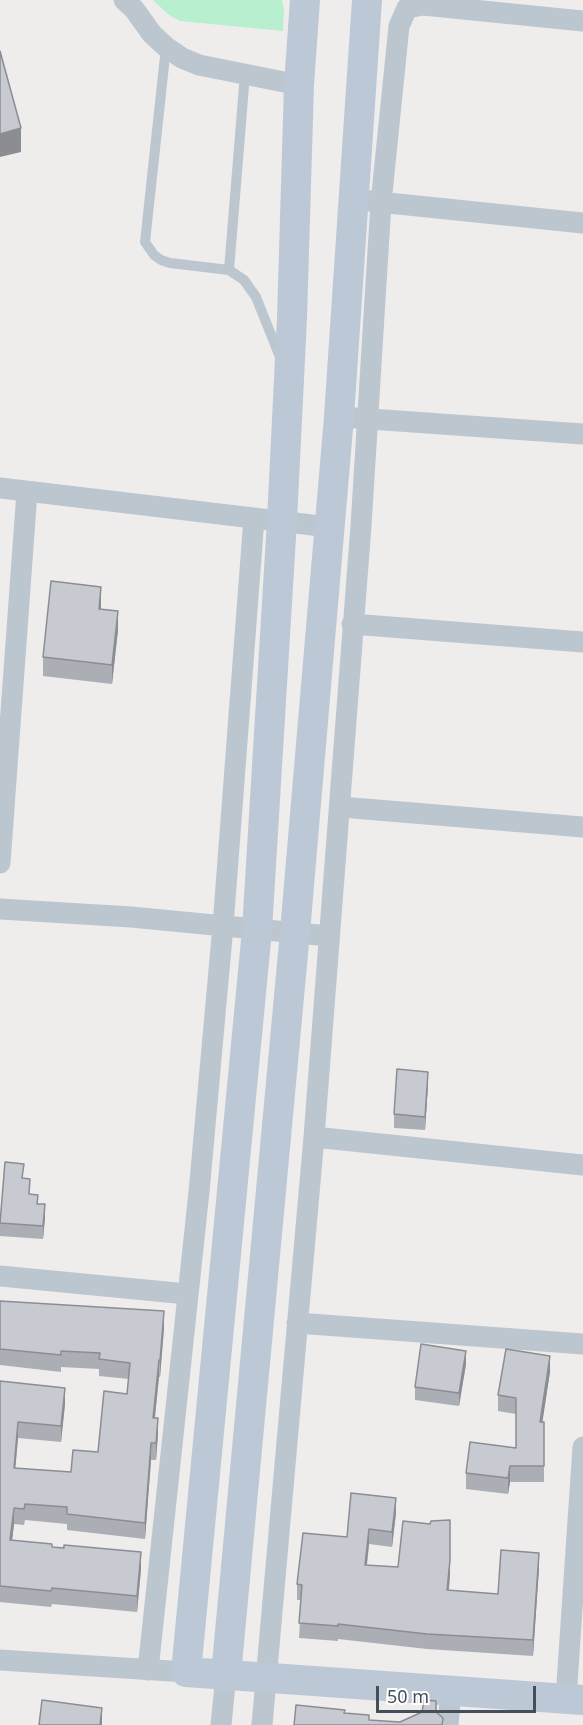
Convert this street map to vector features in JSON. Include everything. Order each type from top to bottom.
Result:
[{"type":"street","points":[[124,0],[166,47],[182,58],[199,65],[299,85]]},
{"type":"street","points":[[148,1670],[199,1192],[223,926],[268,519],[289,379],[299,85],[305,0]]},
{"type":"street","points":[[262,1725],[314,1137],[369,418],[367,0]]},
{"type":"street","points":[[221,1725],[296,932],[339,417],[367,201],[399,26],[407,8],[423,4],[583,21]]},
{"type":"street","points":[[367,201],[583,223]]},
{"type":"street","points":[[339,417],[583,434]]},
{"type":"street","points":[[0,488],[329,527]]},
{"type":"street","points":[[0,863],[6,696],[27,492]]},
{"type":"street","points":[[186,1672],[257,930],[268,519]]},
{"type":"street","points":[[352,624],[583,642]]},
{"type":"street","points":[[341,807],[583,827]]},
{"type":"street","points":[[0,909],[131,917],[329,936]]},
{"type":"street","points":[[314,1137],[583,1165]]},
{"type":"street","points":[[0,1276],[187,1294]]},
{"type":"street","points":[[297,1323],[583,1344]]},
{"type":"street","points":[[0,1660],[574,1699],[583,1447]]},
{"type":"street","points":[[448,1725],[451,1690]]},
{"type":"lane","points":[[166,47],[145,242],[154,255],[170,263],[229,270],[244,280],[256,297],[289,379]]},
{"type":"lane","points":[[229,270],[245,74]]},
{"type":"green space","points":[[153,0],[282,0],[283,31],[180,21],[169,15]]},
{"type":"building","points":[[0,51],[21,128],[0,134]]},
{"type":"building","points":[[51,581],[101,587],[99,609],[118,611],[112,665],[43,657]]},
{"type":"building","points":[[397,1069],[428,1072],[425,1117],[394,1114]]},
{"type":"building","points":[[5,1162],[24,1164],[22,1178],[30,1179],[29,1194],[38,1195],[37,1204],[45,1204],[43,1226],[0,1223]]},
{"type":"building","points":[[0,1301],[164,1311],[153,1418],[158,1418],[156,1443],[151,1443],[145,1523],[67,1514],[67,1507],[25,1504],[24,1509],[14,1508],[10,1540],[52,1544],[52,1547],[64,1548],[64,1545],[141,1552],[137,1596],[0,1586],[0,1381],[65,1388],[61,1426],[18,1422],[14,1468],[71,1472],[73,1450],[98,1452],[104,1391],[127,1394],[130,1363],[99,1359],[100,1353],[61,1351],[61,1355],[0,1349]]},
{"type":"building","points":[[421,1344],[466,1351],[459,1393],[415,1387]]},
{"type":"building","points":[[506,1349],[550,1356],[540,1422],[544,1422],[544,1466],[510,1466],[508,1478],[466,1473],[470,1442],[516,1448],[516,1398],[498,1395]]},
{"type":"building","points":[[351,1493],[396,1498],[392,1532],[369,1529],[365,1565],[398,1567],[403,1521],[430,1524],[431,1521],[450,1520],[447,1590],[498,1594],[501,1550],[539,1553],[533,1640],[427,1634],[338,1624],[338,1626],[299,1623],[302,1585],[297,1584],[303,1533],[347,1537]]},
{"type":"building","points":[[42,1700],[102,1708],[100,1725],[39,1725]]},
{"type":"building","points":[[424,1700],[436,1701],[436,1712],[443,1718],[442,1725],[294,1725],[296,1705],[345,1710],[344,1713],[369,1715],[369,1720],[400,1722],[422,1712]]}]
